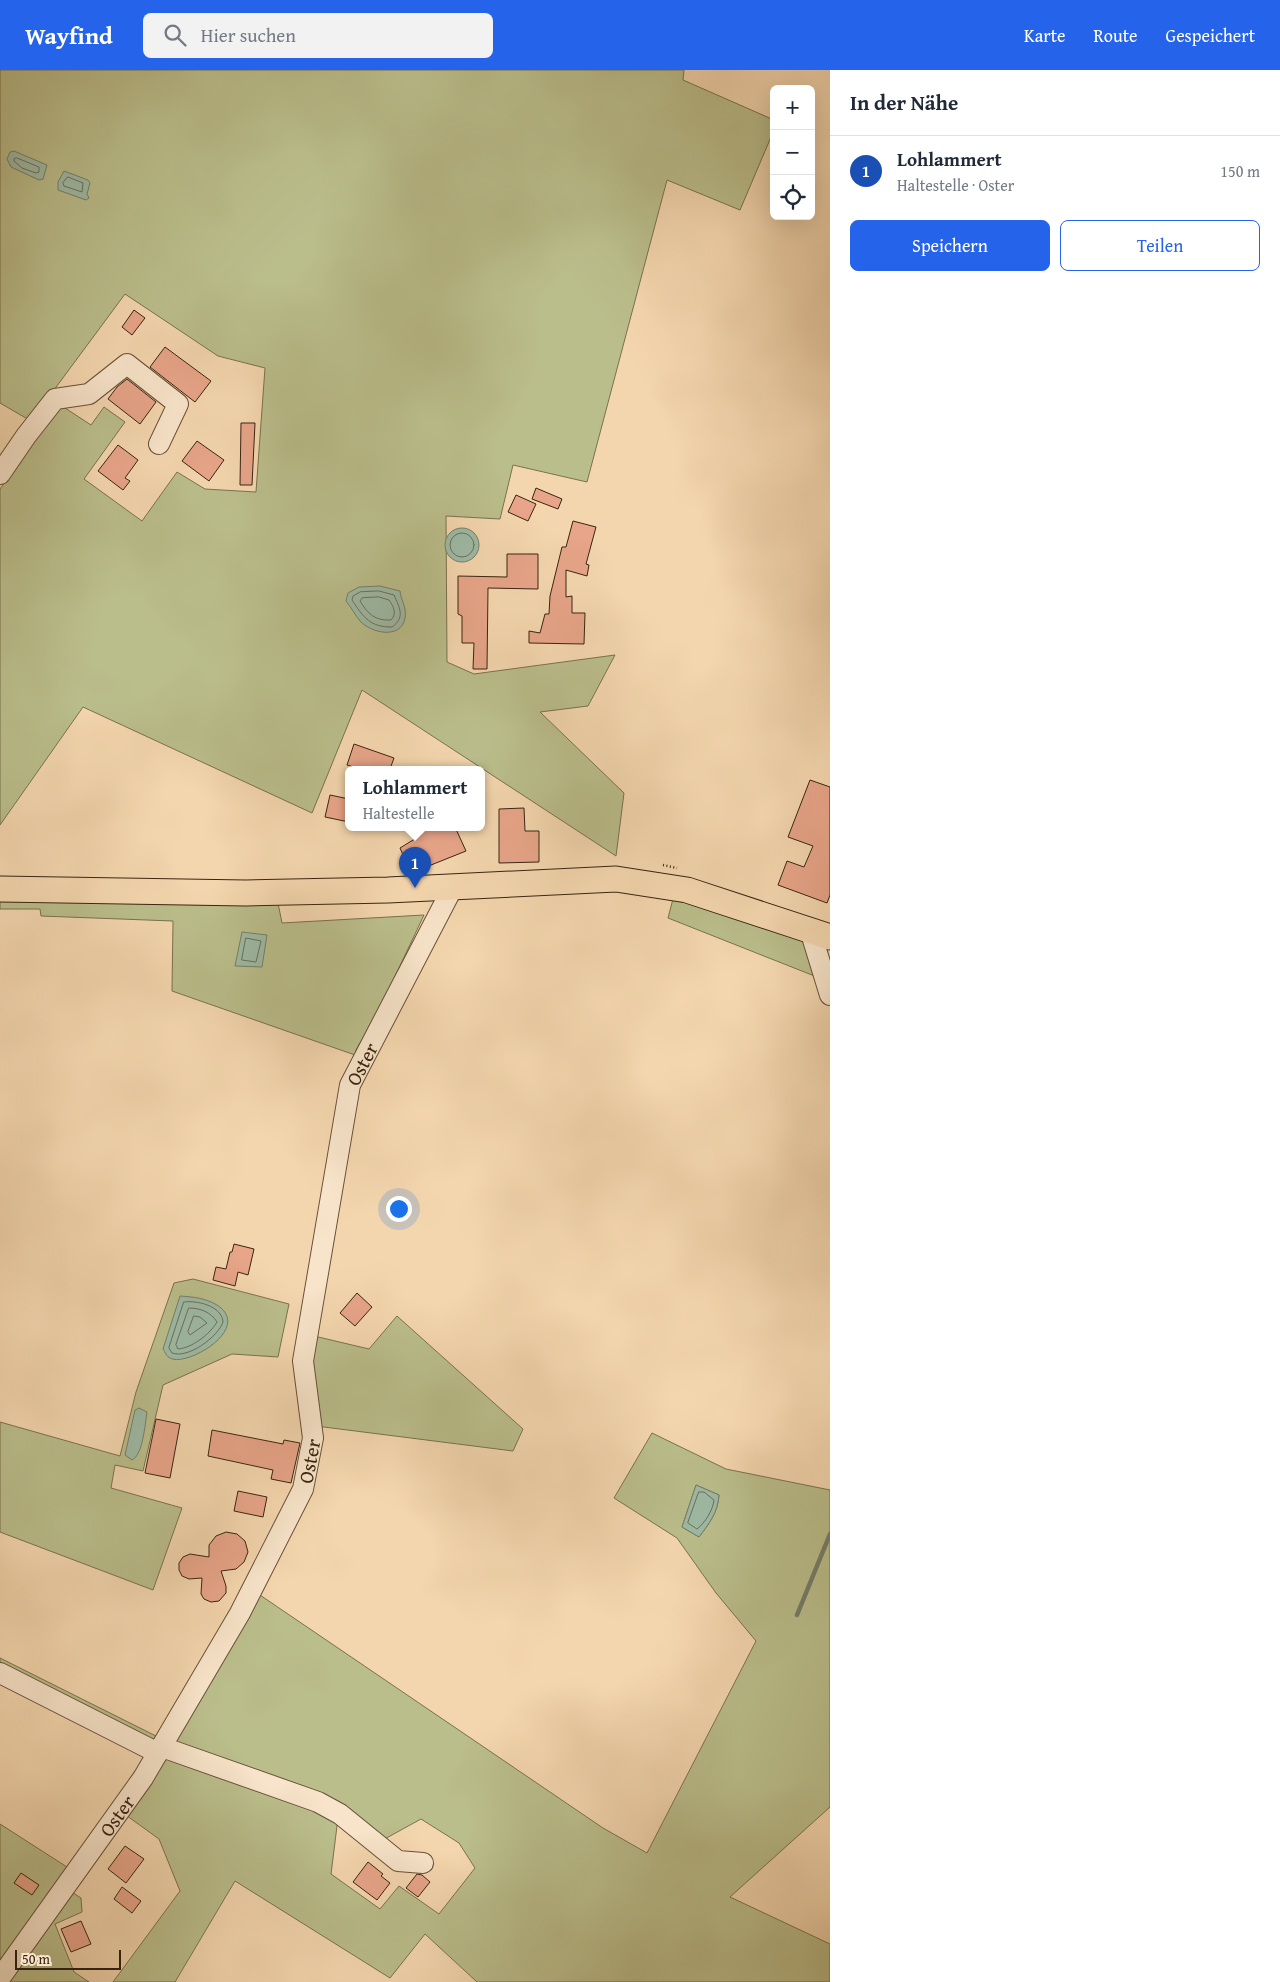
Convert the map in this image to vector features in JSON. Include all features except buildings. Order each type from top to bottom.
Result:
[{"type":"main road","points":[[0,889],[246,893],[453,887],[616,879],[687,890],[820,933]]},
{"type":"street","points":[[0,474],[26,436],[55,399],[89,394],[127,364],[178,404],[159,444]]},
{"type":"street","name":"Oster","points":[[0,1978],[143,1778],[240,1613],[303,1489],[313,1438],[303,1361],[350,1085],[453,887]]},
{"type":"street","points":[[820,933],[830,994]]},
{"type":"street","points":[[0,1673],[160,1750],[318,1802],[340,1814],[398,1861],[423,1863]]},
{"type":"green space","points":[[0,70],[684,70],[683,80],[770,118],[770,139],[740,210],[667,180],[587,482],[513,465],[500,519],[446,516],[447,662],[474,674],[615,655],[588,706],[540,712],[624,793],[616,856],[485,770],[485,766],[478,766],[362,690],[312,813],[83,707],[0,825],[0,489],[59,404],[91,425],[104,407],[125,422],[84,479],[142,521],[177,472],[205,489],[256,492],[265,368],[218,356],[125,294],[31,421],[0,403]]},
{"type":"green space","points":[[674,895],[807,937],[822,979],[668,918]]},
{"type":"green space","points":[[0,898],[278,903],[282,923],[424,915],[381,1006],[355,1055],[172,991],[173,921],[41,916],[40,909],[0,909]]},
{"type":"green space","points":[[193,1279],[289,1304],[278,1357],[232,1354],[163,1385],[143,1471],[115,1465],[111,1488],[182,1508],[153,1590],[0,1532],[0,1422],[120,1456],[136,1392],[174,1283]]},
{"type":"green space","points":[[397,1316],[523,1429],[513,1451],[316,1426],[309,1362],[314,1336],[369,1349]]},
{"type":"green space","points":[[652,1433],[726,1469],[830,1490],[830,1807],[730,1897],[830,1944],[830,1982],[477,1982],[425,1934],[390,1978],[235,1881],[175,1982],[113,1982],[180,1891],[159,1839],[123,1813],[166,1754],[316,1806],[338,1818],[331,1874],[380,1909],[399,1886],[439,1914],[475,1868],[459,1843],[421,1819],[381,1841],[343,1812],[318,1799],[168,1745],[257,1593],[603,1828],[647,1853],[756,1641],[716,1593],[677,1538],[614,1498]],"holes":[[[696,1485],[719,1495],[715,1512],[699,1537],[682,1527]]]},
{"type":"green space","points":[[0,1658],[156,1736],[152,1744],[0,1666]]},
{"type":"green space","points":[[0,1824],[67,1867],[0,1961]]},
{"type":"green space","points":[[70,1891],[81,1898],[82,1912],[55,1924],[74,1972],[89,1982],[3,1982]]},
{"type":"water","points":[[14,151],[47,165],[43,179],[39,180],[11,167],[7,159],[10,152]]},
{"type":"water","points":[[64,171],[88,180],[90,183],[87,194],[89,198],[86,200],[58,190],[58,182]]},
{"type":"water","points":[[462,528],[469,529],[474,533],[478,538],[478,552],[474,557],[469,561],[462,562],[455,561],[450,557],[446,552],[445,545],[446,538],[450,533],[455,529]]},
{"type":"water","points":[[380,586],[400,591],[405,607],[405,618],[402,625],[392,632],[378,631],[365,625],[358,619],[346,601],[348,593],[359,587]]},
{"type":"water","points":[[242,932],[267,935],[262,967],[235,966]]},
{"type":"water","points":[[180,1296],[199,1298],[217,1305],[226,1315],[227,1325],[222,1335],[213,1344],[201,1352],[178,1360],[167,1356],[163,1349]]},
{"type":"water","points":[[139,1408],[147,1412],[141,1446],[136,1457],[132,1460],[125,1455],[135,1410]]},
{"type":"water","points":[[696,1485],[719,1495],[715,1512],[699,1537],[682,1527]]},
{"type":"waterway","points":[[797,1615],[830,1534]]},
{"type":"place","name":"Lohlammert","points":[[415,888]]}]
